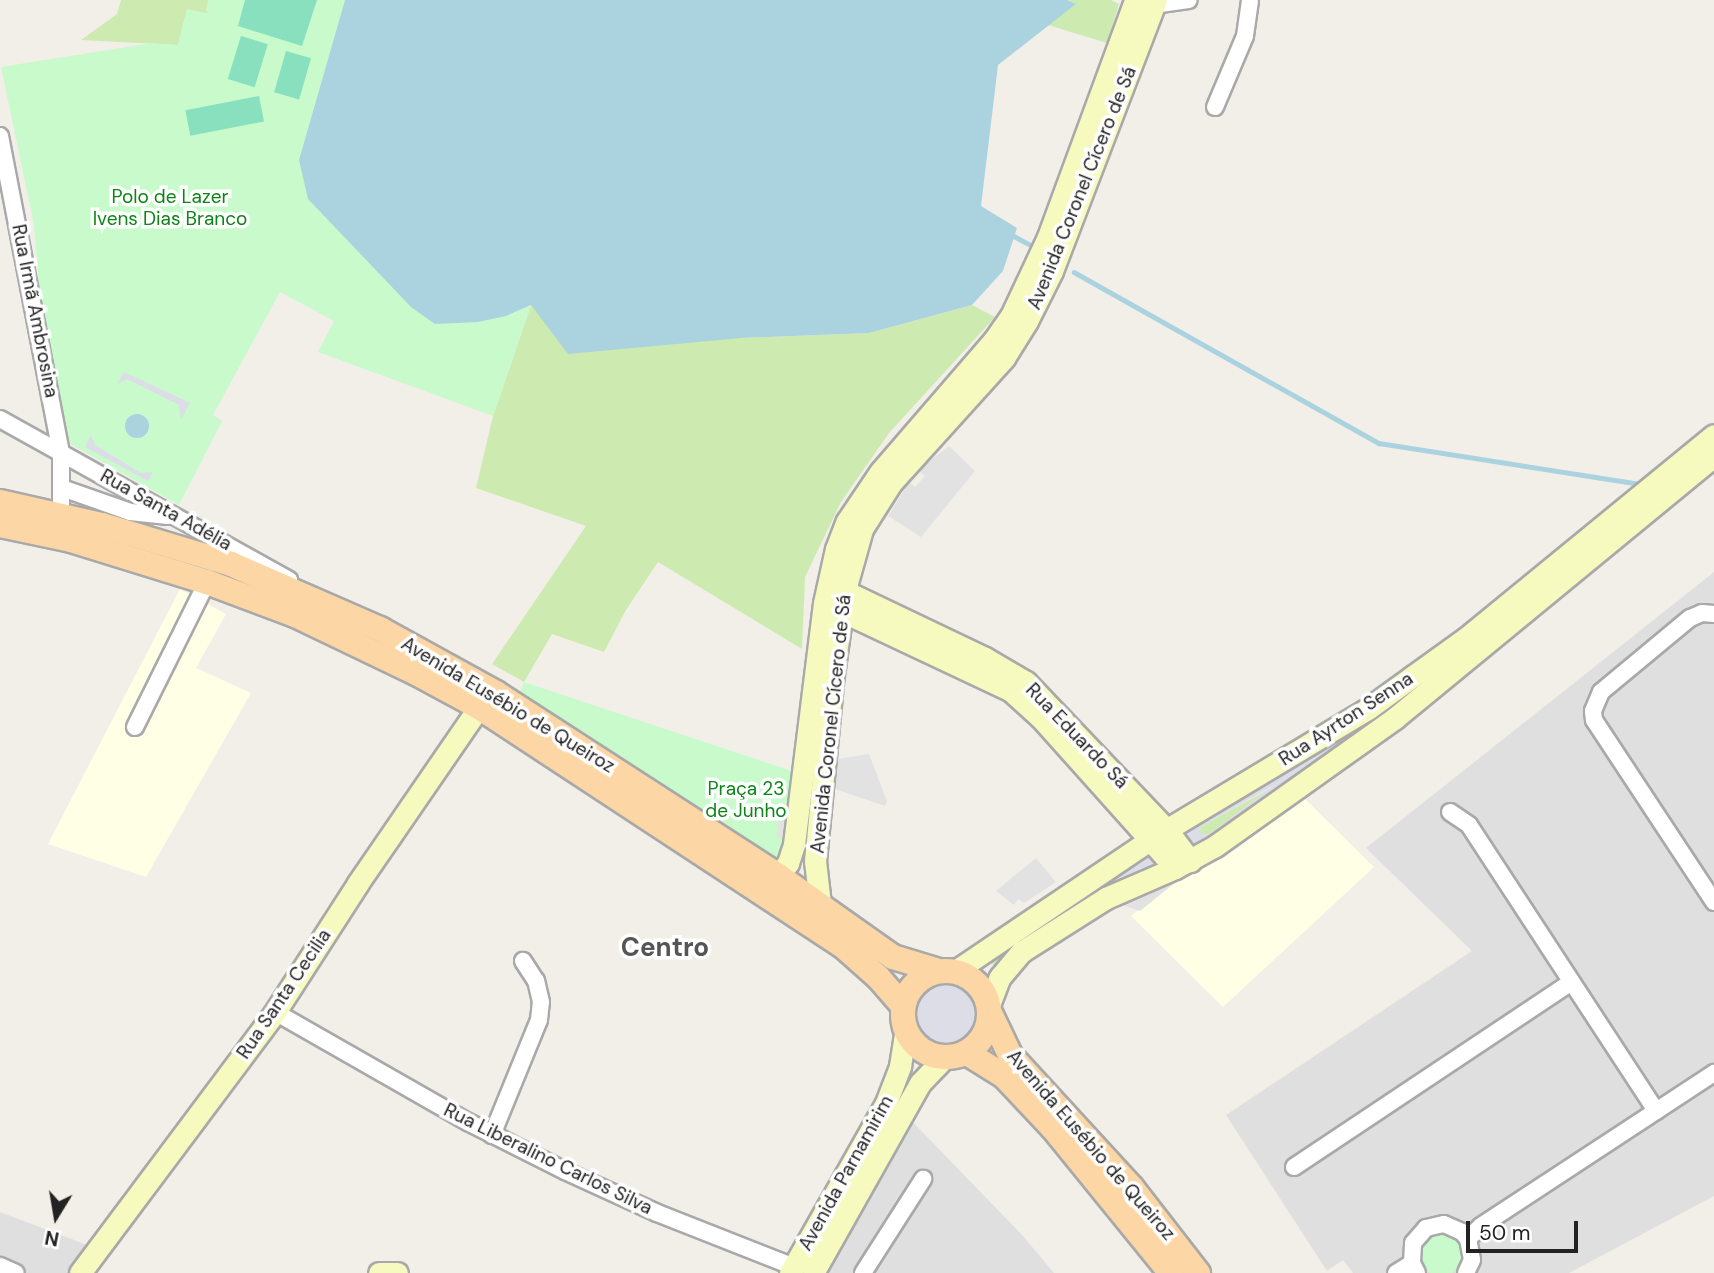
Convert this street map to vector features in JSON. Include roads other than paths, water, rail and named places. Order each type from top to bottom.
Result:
[{"type":"main road","name":"Avenida Eusébio de Queiroz","points":[[0,502],[55,525],[106,539],[232,564],[380,629],[496,693],[777,875],[893,957],[946,972]]},
{"type":"main road","name":"Avenida Eusébio de Queiroz","points":[[0,525],[55,525]]},
{"type":"main road","name":"Avenida Eusébio de Queiroz","points":[[106,539],[207,582],[295,615],[366,647],[479,707],[843,946],[878,977],[904,1018]]},
{"type":"main road","points":[[946,972],[976,983],[989,1009],[984,1036],[955,1055],[921,1049],[904,1018],[915,983],[946,972]]},
{"type":"main road","name":"Avenida Eusébio de Queiroz","points":[[989,1009],[1010,1055],[1132,1188],[1198,1273]]},
{"type":"main road","name":"Avenida Eusébio de Queiroz","points":[[955,1055],[1004,1076],[1053,1128],[1171,1273]]},
{"type":"street","points":[[1144,3],[1189,0]]},
{"type":"street","points":[[1215,107],[1245,36],[1250,0]]},
{"type":"street","name":"Avenida Coronel Cícero de Sá","points":[[820,904],[816,861],[836,548],[861,498],[902,445],[994,340],[1017,304],[1048,237],[1144,3]]},
{"type":"street","name":"Rua Irmã Ambrosina","points":[[1,143],[61,454],[62,488],[55,525]]},
{"type":"street","name":"Rua Santa Adélia","points":[[0,419],[273,569],[329,606]]},
{"type":"street","name":"Rua Ayrton Senna","points":[[989,1009],[1000,977],[1021,952],[1106,898],[1183,864],[1395,718],[1552,592],[1693,473],[1713,444]]},
{"type":"street","name":"Rua Ayrton Senna","points":[[946,972],[1159,835],[1368,708],[1466,638],[1713,444]]},
{"type":"street","points":[[62,488],[130,512],[173,516]]},
{"type":"street","points":[[135,727],[207,582]]},
{"type":"street","name":"Avenida Coronel Cícero de Sá","points":[[777,875],[788,863],[794,844],[834,596]]},
{"type":"street","name":"Rua Eduardo Sá","points":[[834,596],[1010,690],[1159,835],[1183,864]]},
{"type":"street","points":[[1714,614],[1702,613],[1690,618],[1601,692],[1594,720],[1714,902]]},
{"type":"street","name":"Rua Santa Cecilia","points":[[80,1273],[275,1012],[358,883],[479,707]]},
{"type":"street","points":[[1450,812],[1469,825],[1656,1111]]},
{"type":"street","points":[[492,1135],[540,1020],[541,1002],[536,981],[523,961]]},
{"type":"street","points":[[1294,1167],[1571,982]]},
{"type":"street","name":"Rua Liberalino Carlos Silva","points":[[275,1012],[492,1135],[657,1213],[799,1271]]},
{"type":"street","name":"Avenida Parnamirim","points":[[854,1179],[893,1087],[904,1018]]},
{"type":"street","name":"Avenida Parnamirim","points":[[799,1271],[854,1179],[920,1083],[955,1055]]},
{"type":"street","points":[[1468,1239],[1481,1226],[1714,1073]]},
{"type":"street","points":[[863,1273],[923,1179]]},
{"type":"street","points":[[1396,1273],[1414,1268],[1413,1243],[1426,1228],[1435,1225],[1454,1227],[1468,1239],[1472,1260],[1466,1273]]},
{"type":"street","points":[[0,1266],[16,1273]]},
{"type":"street","points":[[379,1273],[397,1273]]},
{"type":"water","points":[[345,0],[1067,0],[1076,4],[998,65],[981,206],[1017,228],[1003,271],[972,305],[869,333],[741,338],[568,354],[531,305],[506,316],[478,322],[435,324],[411,307],[308,199],[299,160]]},
{"type":"water","points":[[137,414],[148,421],[149,426],[142,437],[137,438],[126,431],[125,426],[132,415]]},
{"type":"waterway","points":[[1010,234],[1034,247]]},
{"type":"waterway","points":[[1074,272],[1379,443],[1640,484]]},
{"type":"district","name":"Centro","points":[[665,948]]},
{"type":"park label","name":"Polo de Lazer Ivens Dias Branco","points":[[170,208]]},
{"type":"park label","name":"Praça 23 de Junho","points":[[746,800]]}]
